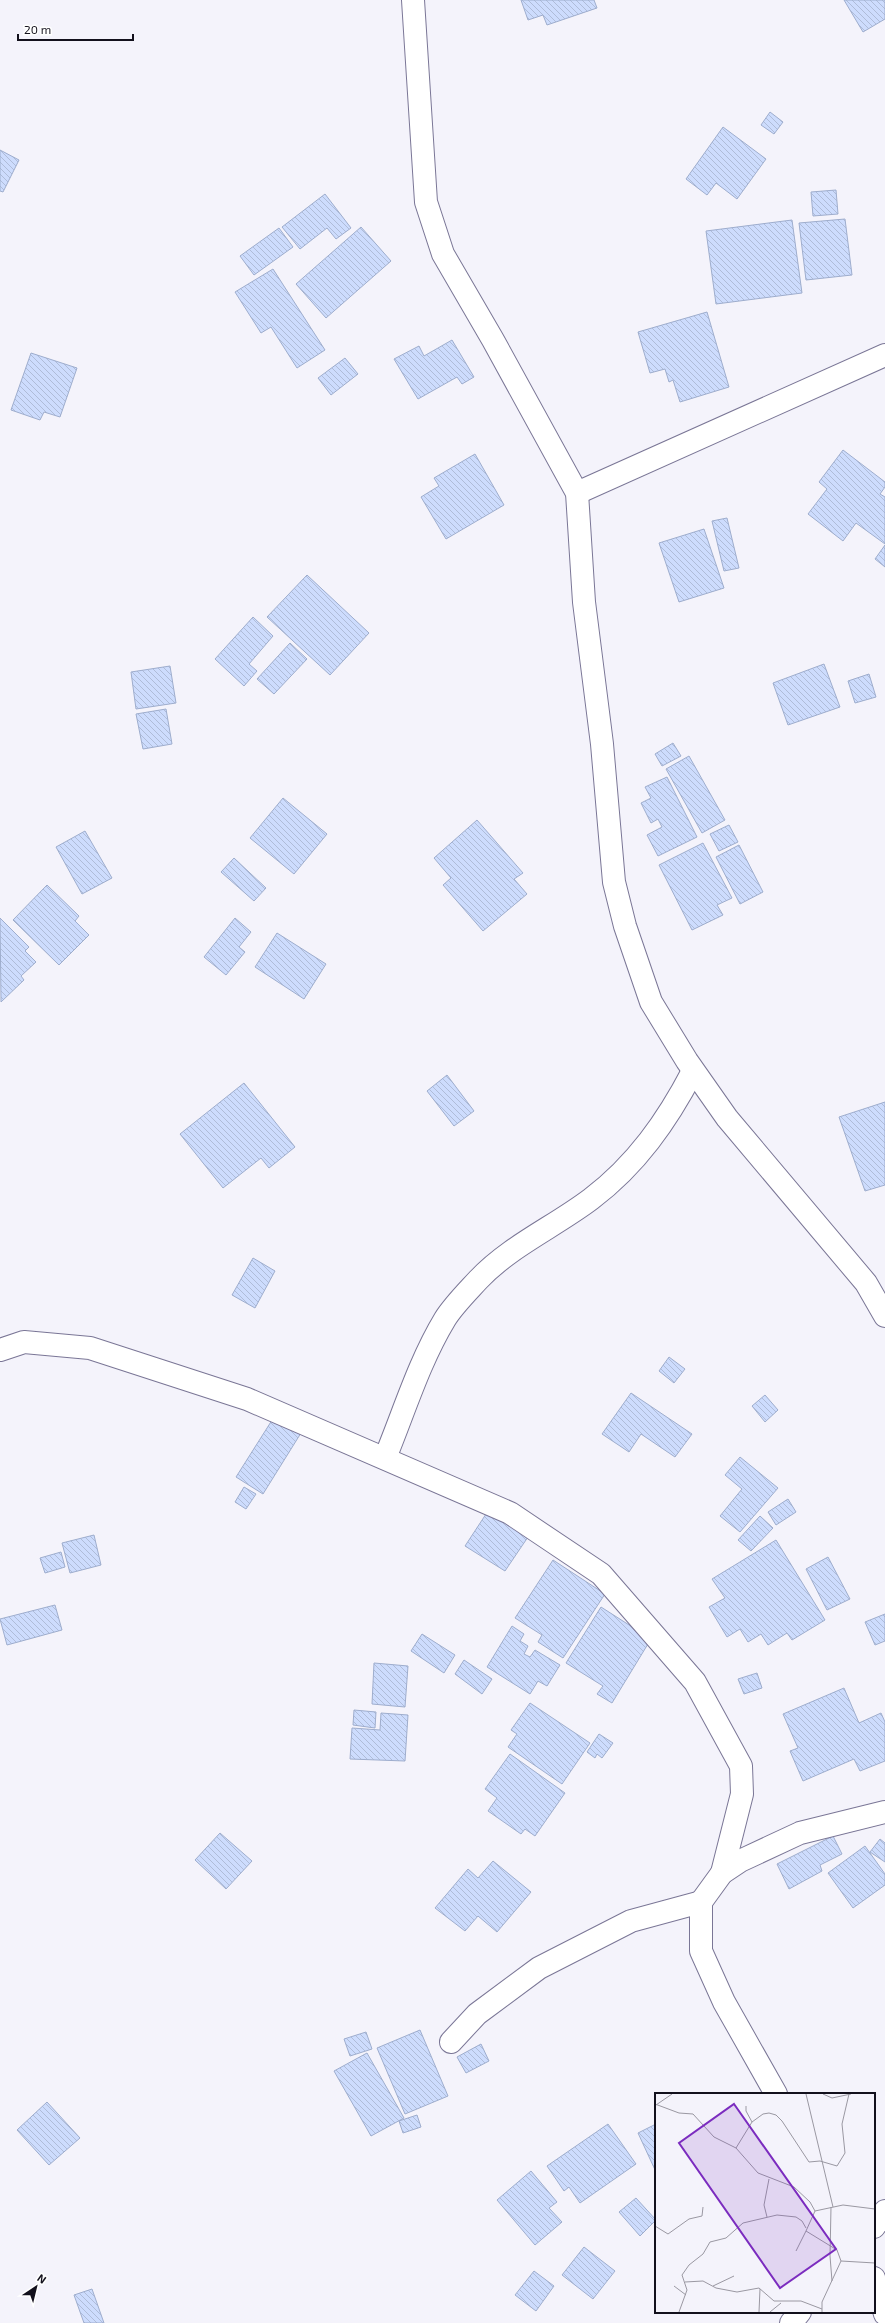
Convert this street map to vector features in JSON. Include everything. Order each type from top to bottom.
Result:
[{"type":"street","points":[[413,0],[426,202],[440,247],[577,493],[584,602],[602,744],[614,882],[625,926],[652,1002],[693,1071],[727,1118],[866,1284],[885,1316]]},
{"type":"street","points":[[577,493],[885,355]]},
{"type":"street","points":[[385,1458],[425,1356],[446,1318],[479,1279],[511,1252],[591,1200],[627,1168],[653,1138],[673,1108],[693,1071]]},
{"type":"street","points":[[0,1350],[24,1342],[90,1348],[248,1399],[510,1512],[601,1574],[695,1682],[740,1766],[742,1794],[722,1873]]},
{"type":"street","points":[[775,2093],[724,2002],[701,1951],[701,1902],[722,1873],[740,1861],[800,1833],[885,1812]]},
{"type":"street","points":[[451,2042],[476,2014],[539,1968],[631,1921],[701,1902]]},
{"type":"street","points":[[875,2226],[885,2211]]},
{"type":"street","points":[[875,2281],[885,2314]]},
{"type":"street","points":[[791,2323],[799,2313]]},
{"type":"building","points":[[521,0],[594,0],[597,8],[547,25],[543,15],[528,20]]},
{"type":"building","points":[[844,0],[885,0],[885,19],[863,32]]},
{"type":"building","points":[[770,112],[783,122],[774,134],[761,125]]},
{"type":"building","points":[[723,127],[766,159],[737,199],[716,183],[707,195],[686,179]]},
{"type":"building","points":[[0,150],[19,160],[3,192],[0,191]]},
{"type":"building","points":[[836,190],[838,214],[813,216],[811,192]]},
{"type":"building","points":[[325,194],[351,228],[336,239],[327,228],[300,249],[282,227]]},
{"type":"building","points":[[845,219],[852,275],[806,280],[799,223]]},
{"type":"building","points":[[792,220],[802,293],[716,304],[706,231]]},
{"type":"building","points":[[361,227],[391,261],[326,318],[296,284]]},
{"type":"building","points":[[279,228],[293,247],[254,275],[240,256]]},
{"type":"building","points":[[273,269],[325,350],[297,368],[271,327],[261,333],[235,292]]},
{"type":"building","points":[[707,312],[729,387],[680,402],[673,380],[669,382],[665,369],[650,373],[638,332]]},
{"type":"building","points":[[452,340],[474,377],[462,384],[457,377],[418,399],[394,359],[419,346],[424,356]]},
{"type":"building","points":[[31,353],[77,368],[60,417],[44,412],[40,420],[11,410]]},
{"type":"building","points":[[345,358],[358,374],[331,395],[318,378]]},
{"type":"building","points":[[843,450],[885,482],[885,487],[880,494],[885,497],[885,544],[856,523],[843,541],[808,514],[827,489],[819,482]]},
{"type":"building","points":[[475,454],[504,505],[446,539],[421,497],[439,486],[434,478]]},
{"type":"building","points":[[727,518],[739,568],[724,571],[712,521]]},
{"type":"building","points":[[704,529],[724,588],[679,602],[659,543]]},
{"type":"building","points":[[885,545],[885,567],[875,559]]},
{"type":"building","points":[[307,575],[369,633],[330,675],[267,617]]},
{"type":"building","points":[[253,617],[273,636],[249,664],[257,671],[244,686],[215,659]]},
{"type":"building","points":[[290,643],[307,659],[274,694],[257,679]]},
{"type":"building","points":[[824,664],[840,707],[788,725],[773,683]]},
{"type":"building","points":[[170,666],[176,703],[136,709],[131,672]]},
{"type":"building","points":[[869,674],[876,697],[855,703],[848,681]]},
{"type":"building","points":[[166,709],[172,744],[143,749],[136,714]]},
{"type":"building","points":[[673,743],[681,756],[662,766],[655,754]]},
{"type":"building","points":[[689,756],[725,820],[702,833],[666,769]]},
{"type":"building","points":[[667,777],[697,837],[658,856],[647,835],[662,827],[658,819],[651,823],[641,803],[651,798],[645,787]]},
{"type":"building","points":[[283,798],[327,834],[294,874],[250,838]]},
{"type":"building","points":[[477,820],[523,873],[514,879],[527,894],[483,931],[443,885],[451,878],[434,858]]},
{"type":"building","points":[[729,825],[738,842],[719,851],[710,834]]},
{"type":"building","points":[[85,831],[112,878],[82,894],[56,847]]},
{"type":"building","points":[[703,843],[732,898],[717,905],[723,915],[692,930],[659,865]]},
{"type":"building","points":[[739,845],[763,892],[740,904],[716,857]]},
{"type":"building","points":[[234,858],[266,888],[254,901],[221,872]]},
{"type":"building","points":[[47,885],[79,916],[75,921],[89,935],[59,965],[13,920]]},
{"type":"building","points":[[0,918],[29,947],[25,951],[36,962],[21,976],[24,980],[1,1002]]},
{"type":"building","points":[[235,918],[251,932],[239,947],[245,952],[226,975],[204,957]]},
{"type":"building","points":[[277,933],[326,964],[304,999],[255,967]]},
{"type":"building","points":[[447,1075],[474,1111],[454,1126],[427,1091]]},
{"type":"building","points":[[244,1083],[295,1147],[269,1168],[261,1158],[223,1188],[180,1134]]},
{"type":"building","points":[[885,1102],[885,1185],[865,1191],[839,1117]]},
{"type":"building","points":[[253,1258],[275,1271],[255,1308],[232,1295]]},
{"type":"building","points":[[669,1357],[685,1369],[674,1383],[659,1371]]},
{"type":"building","points":[[631,1393],[692,1434],[675,1457],[641,1434],[629,1452],[602,1434]]},
{"type":"building","points":[[765,1395],[778,1410],[765,1422],[752,1406]]},
{"type":"building","points":[[274,1417],[301,1433],[263,1494],[236,1477]]},
{"type":"building","points":[[740,1457],[778,1488],[740,1532],[720,1516],[742,1489],[725,1475]]},
{"type":"building","points":[[244,1487],[256,1494],[246,1509],[235,1502]]},
{"type":"building","points":[[788,1499],[796,1512],[776,1525],[768,1512]]},
{"type":"building","points":[[488,1511],[528,1537],[505,1571],[465,1546]]},
{"type":"building","points":[[760,1516],[773,1528],[751,1551],[738,1540]]},
{"type":"building","points":[[94,1535],[101,1565],[70,1573],[62,1543]]},
{"type":"building","points":[[776,1540],[825,1620],[792,1640],[787,1633],[768,1645],[761,1634],[748,1642],[740,1629],[727,1637],[709,1607],[725,1598],[712,1579]]},
{"type":"building","points":[[61,1552],[65,1567],[45,1573],[40,1558]]},
{"type":"building","points":[[828,1557],[850,1599],[827,1610],[806,1569]]},
{"type":"building","points":[[553,1560],[605,1594],[563,1658],[538,1642],[542,1635],[515,1618]]},
{"type":"building","points":[[55,1605],[62,1630],[7,1645],[0,1619]]},
{"type":"building","points":[[601,1607],[651,1639],[612,1703],[597,1694],[603,1686],[566,1663]]},
{"type":"building","points":[[885,1614],[885,1641],[875,1645],[865,1622]]},
{"type":"building","points":[[512,1626],[524,1634],[520,1641],[528,1646],[524,1654],[530,1657],[535,1650],[560,1665],[547,1686],[538,1681],[530,1694],[487,1667]]},
{"type":"building","points":[[422,1634],[455,1655],[444,1673],[411,1651]]},
{"type":"building","points":[[464,1660],[492,1679],[482,1694],[455,1674]]},
{"type":"building","points":[[374,1663],[408,1666],[405,1707],[372,1704]]},
{"type":"building","points":[[757,1673],[762,1688],[744,1694],[738,1679]]},
{"type":"building","points":[[844,1688],[859,1723],[881,1713],[885,1722],[885,1761],[860,1771],[854,1759],[803,1781],[790,1751],[798,1748],[783,1714]]},
{"type":"building","points":[[530,1703],[590,1743],[562,1784],[508,1747],[517,1734],[511,1730]]},
{"type":"building","points":[[354,1710],[376,1712],[375,1728],[353,1725]]},
{"type":"building","points":[[381,1713],[408,1715],[405,1761],[350,1759],[352,1728],[380,1730]]},
{"type":"building","points":[[599,1734],[613,1743],[602,1758],[597,1754],[595,1758],[587,1752]]},
{"type":"building","points":[[510,1754],[565,1793],[535,1836],[525,1829],[521,1834],[488,1811],[497,1798],[485,1789]]},
{"type":"building","points":[[220,1833],[252,1861],[226,1889],[195,1860]]},
{"type":"building","points":[[833,1836],[842,1854],[820,1865],[822,1871],[789,1889],[777,1864]]},
{"type":"building","points":[[880,1839],[885,1843],[885,1862],[870,1852]]},
{"type":"building","points":[[865,1846],[885,1874],[885,1885],[853,1908],[828,1873]]},
{"type":"building","points":[[493,1861],[531,1892],[497,1932],[478,1916],[465,1931],[435,1908],[468,1869],[478,1878]]},
{"type":"building","points":[[420,2030],[448,2096],[405,2114],[377,2048]]},
{"type":"building","points":[[366,2032],[372,2049],[350,2056],[344,2039]]},
{"type":"building","points":[[481,2044],[489,2061],[466,2073],[457,2057]]},
{"type":"building","points":[[367,2053],[404,2118],[371,2136],[334,2071]]},
{"type":"building","points":[[47,2102],[80,2138],[49,2165],[17,2130]]},
{"type":"building","points":[[417,2115],[421,2127],[403,2133],[399,2121]]},
{"type":"building","points":[[608,2124],[636,2164],[580,2203],[569,2187],[564,2191],[547,2166]]},
{"type":"building","points":[[655,2124],[655,2170],[638,2133]]},
{"type":"building","points":[[531,2171],[557,2202],[549,2208],[562,2222],[535,2245],[497,2200]]},
{"type":"building","points":[[636,2198],[655,2219],[655,2221],[640,2236],[619,2212]]},
{"type":"building","points":[[584,2247],[615,2271],[593,2299],[562,2275]]},
{"type":"building","points":[[534,2271],[554,2286],[536,2311],[515,2295]]},
{"type":"building","points":[[92,2289],[104,2323],[84,2323],[74,2295]]}]
